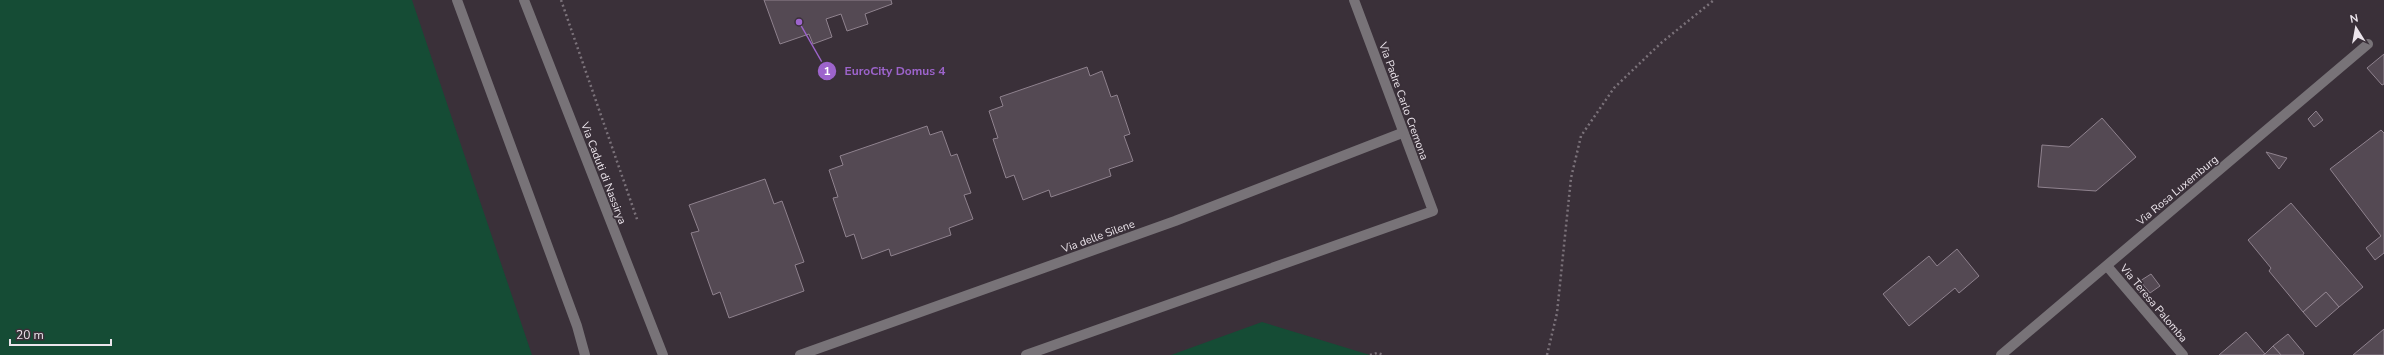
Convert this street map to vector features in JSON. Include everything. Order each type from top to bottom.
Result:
[{"type":"street","points":[[457,0],[577,326],[585,355]]},
{"type":"street","name":"Via Caduti di Nassirya","points":[[524,0],[663,355]]},
{"type":"street","name":"Via Padre Carlo Cremona","points":[[1026,355],[1432,211],[1354,0]]},
{"type":"street","name":"Via Rosa Luxemburg","points":[[2002,355],[2368,44]]},
{"type":"street","name":"Via delle Silene","points":[[800,355],[1175,221],[1402,133]]},
{"type":"street","name":"Via Teresa Palomba","points":[[2107,266],[2183,355]]},
{"type":"path","points":[[561,0],[638,224]]},
{"type":"path","points":[[1547,355],[1557,313],[1571,178],[1582,136],[1614,88],[1661,43],[1714,0]]},
{"type":"path","points":[[1370,355],[1377,353],[1384,355]]},
{"type":"green space","points":[[0,0],[412,0],[532,355],[0,355]]},
{"type":"green space","points":[[1262,322],[1370,355],[1171,355]]},
{"type":"building","points":[[764,0],[891,0],[892,4],[865,14],[868,24],[847,31],[841,14],[826,19],[832,37],[813,44],[809,34],[780,44]]},
{"type":"building","points":[[2384,54],[2384,84],[2382,85],[2367,68]]},
{"type":"building","points":[[1087,67],[1090,76],[1102,71],[1111,97],[1117,95],[1130,134],[1124,136],[1133,161],[1109,169],[1111,176],[1051,197],[1049,190],[1023,200],[1014,175],[1006,178],[993,139],[998,138],[989,111],[1003,106],[1000,97]]},
{"type":"building","points":[[2316,111],[2323,120],[2314,127],[2308,119]]},
{"type":"building","points":[[2102,118],[2136,157],[2096,191],[2038,187],[2042,145],[2069,147]]},
{"type":"building","points":[[927,126],[930,135],[942,131],[951,156],[957,154],[971,193],[964,195],[973,219],[949,228],[951,235],[891,256],[889,249],[862,259],[854,234],[846,237],[833,198],[838,197],[829,170],[843,165],[840,156]]},
{"type":"building","points":[[2381,130],[2384,133],[2384,253],[2375,260],[2366,248],[2381,236],[2330,169]]},
{"type":"building","points":[[2266,152],[2287,158],[2279,169]]},
{"type":"building","points":[[765,179],[774,204],[782,201],[804,262],[795,265],[804,291],[729,318],[720,292],[713,295],[691,233],[699,231],[689,205]]},
{"type":"building","points":[[2291,203],[2363,287],[2339,307],[2326,292],[2303,312],[2269,271],[2271,268],[2248,240]]},
{"type":"building","points":[[1957,249],[1979,276],[1959,293],[1955,288],[1909,326],[1883,294],[1929,256],[1937,266]]},
{"type":"building","points":[[2151,274],[2160,286],[2150,293],[2140,281]]},
{"type":"building","points":[[2326,292],[2339,307],[2316,327],[2303,312]]},
{"type":"building","points":[[2384,329],[2384,355],[2353,355]]},
{"type":"building","points":[[2246,332],[2265,354],[2219,355]]},
{"type":"building","points":[[2288,334],[2304,353],[2303,355],[2281,355],[2273,346]]},
{"type":"building","points":[[2273,346],[2281,355],[2263,355],[2265,354]]},
{"type":"place","name":"EuroCity Domus 4","points":[[799,22]]}]
